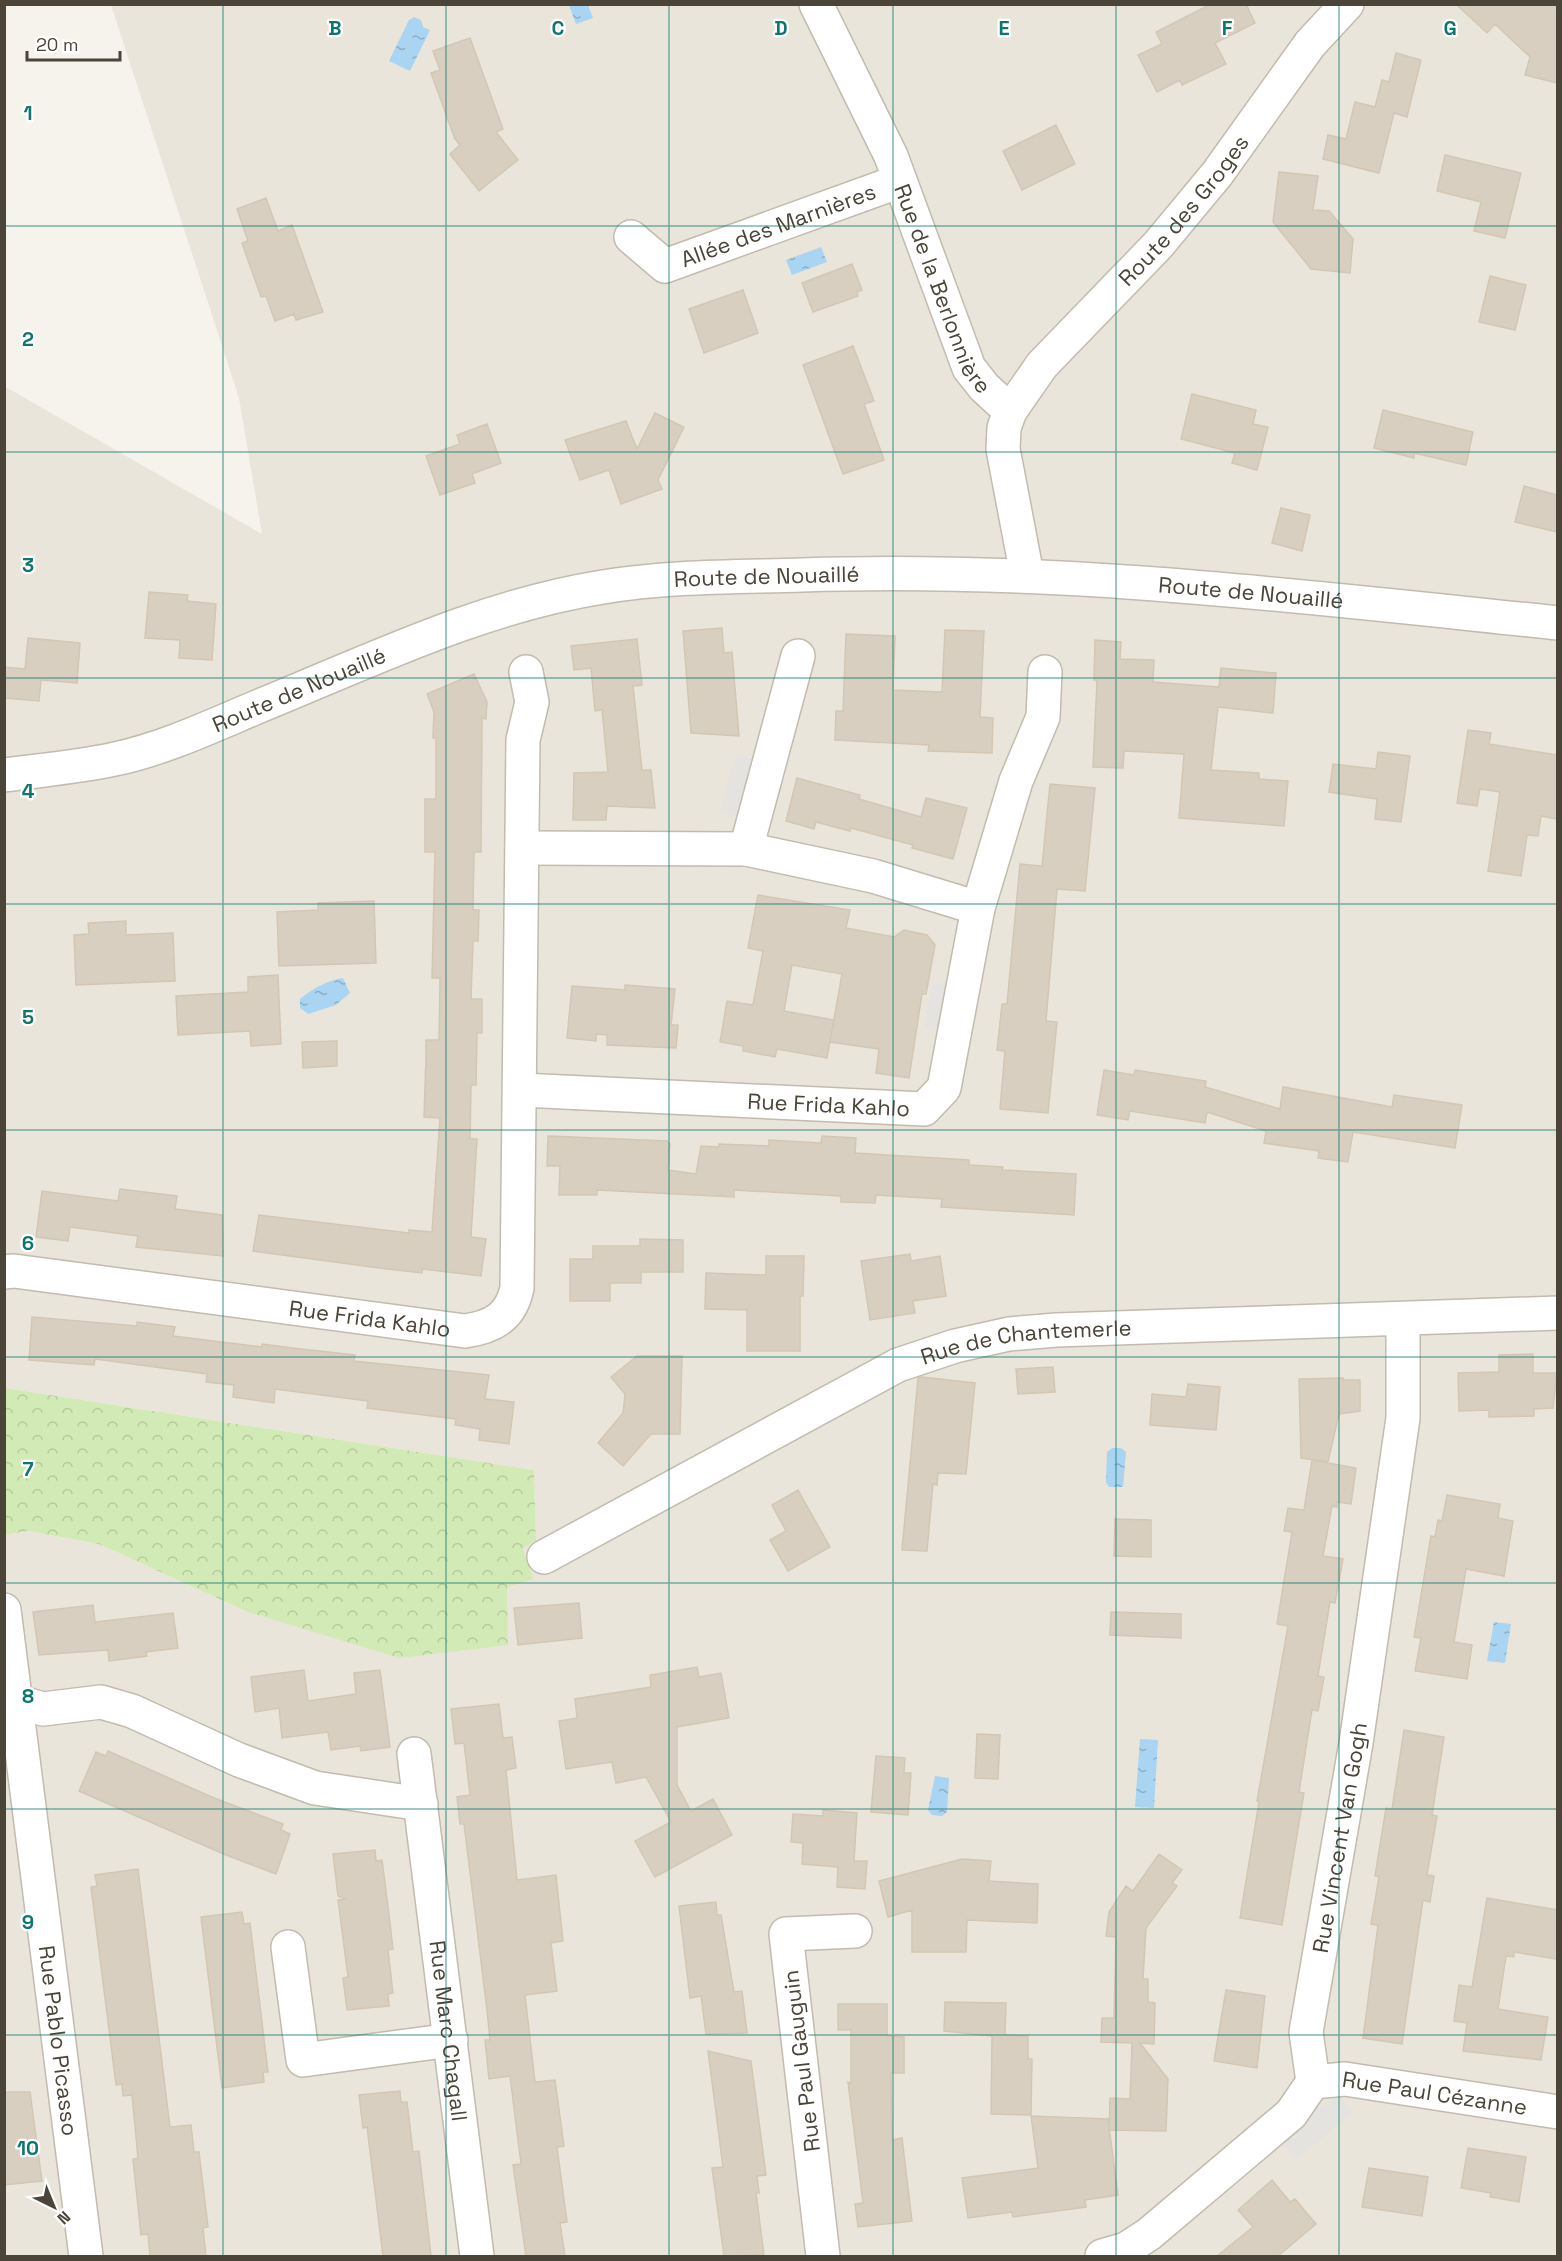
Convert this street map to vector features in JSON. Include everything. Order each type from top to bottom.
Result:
[{"type":"street","name":"Rue de la Berlonnière","points":[[816,4],[891,156],[969,368],[984,387],[1010,411],[1004,428],[1003,449],[1027,575]]},
{"type":"street","name":"Route des Groges","points":[[1010,411],[1042,365],[1158,245],[1217,174],[1310,44],[1347,4]]},
{"type":"street","name":"Allée des Marnières","points":[[631,237],[665,266],[900,181]]},
{"type":"street","name":"Route de Nouaillé","points":[[4,775],[117,759],[202,730],[398,649],[504,609],[604,587],[712,578],[893,572],[1027,575],[1229,589],[1557,623]]},
{"type":"street","points":[[746,849],[798,656]]},
{"type":"street","name":"Rue Frida Kahlo","points":[[4,1272],[26,1273],[465,1331],[486,1328],[503,1317],[513,1304],[517,1288],[524,740],[532,702],[526,672]]},
{"type":"street","name":"Rue Frida Kahlo","points":[[521,1090],[924,1109],[944,1088],[978,908],[1016,781],[1043,717],[1045,672]]},
{"type":"street","points":[[522,848],[746,849],[873,876],[978,908]]},
{"type":"street","name":"Rue de Chantemerle","points":[[544,1557],[897,1365],[955,1346],[1009,1334],[1056,1330],[1557,1313]]},
{"type":"street","name":"Rue Vincent Van Gogh","points":[[1313,2082],[1306,2032],[1356,1743],[1403,1418],[1403,1319]]},
{"type":"street","name":"Rue Pablo Picasso","points":[[4,1610],[11,1700],[86,2256]]},
{"type":"street","points":[[11,1700],[43,1709],[101,1702],[132,1711],[239,1760],[315,1788],[421,1804]]},
{"type":"street","name":"Rue Marc Chagall","points":[[414,1754],[477,2256]]},
{"type":"street","name":"Rue Paul Gauguin","points":[[823,2256],[786,1934],[855,1931]]},
{"type":"street","points":[[288,1947],[303,2060],[451,2040]]},
{"type":"street","name":"Rue Paul Cézanne","points":[[1313,2082],[1345,2079],[1557,2112]]},
{"type":"street","points":[[1102,2256],[1126,2248],[1149,2234],[1291,2114],[1313,2082]]},
{"type":"shaded area","points":[[111,5],[1557,5],[1557,2256],[5,2256],[5,1535],[28,1531],[99,1544],[248,1612],[507,1587],[532,1579],[523,1548],[536,1541],[534,1470],[5,1388],[4,386],[262,534],[239,398]]},
{"type":"shaded area","points":[[735,756],[759,759],[742,817],[720,812]]},
{"type":"shaded area","points":[[932,982],[956,986],[948,1032],[924,1028]]},
{"type":"shaded area","points":[[1338,2095],[1353,2111],[1297,2160],[1276,2138]]},
{"type":"green space","points":[[5,1388],[534,1470],[536,1541],[523,1548],[533,1579],[507,1587],[508,1645],[399,1658],[248,1612],[99,1544],[28,1531],[5,1535]]},
{"type":"water","points":[[569,5],[588,5],[593,18],[576,24]]},
{"type":"water","points":[[414,17],[421,20],[423,27],[430,30],[410,71],[389,61],[409,20]]},
{"type":"water","points":[[821,247],[827,262],[792,275],[786,260]]},
{"type":"water","points":[[343,978],[350,993],[336,1005],[308,1014],[300,1008],[300,999],[310,992],[326,983]]},
{"type":"water","points":[[1112,1448],[1121,1448],[1126,1452],[1123,1487],[1109,1487],[1106,1482],[1107,1452]]},
{"type":"water","points":[[1494,1622],[1511,1624],[1505,1663],[1487,1661]]},
{"type":"water","points":[[1140,1739],[1158,1740],[1154,1808],[1135,1807]]},
{"type":"water","points":[[935,1776],[949,1778],[947,1812],[942,1816],[932,1815],[928,1810]]},
{"type":"building","points":[[1211,4],[1246,4],[1255,23],[1215,43],[1226,64],[1182,85],[1180,80],[1157,92],[1138,55],[1162,44],[1156,32]]},
{"type":"building","points":[[1456,4],[1557,4],[1557,83],[1525,75],[1530,57],[1495,24],[1487,33]]},
{"type":"building","points":[[470,38],[503,129],[496,132],[518,160],[479,191],[450,154],[460,145],[455,139],[431,73],[440,70],[433,51]]},
{"type":"building","points":[[1396,53],[1421,60],[1407,117],[1394,113],[1379,173],[1323,159],[1328,135],[1346,139],[1355,102],[1375,107],[1382,80],[1389,82]]},
{"type":"building","points":[[1056,125],[1075,164],[1022,190],[1003,151]]},
{"type":"building","points":[[1445,155],[1521,173],[1505,238],[1474,231],[1481,202],[1437,191]]},
{"type":"building","points":[[1279,172],[1318,176],[1313,210],[1329,211],[1353,239],[1350,273],[1311,269],[1273,222]]},
{"type":"building","points":[[266,198],[278,231],[292,225],[323,312],[296,320],[294,314],[275,321],[266,296],[261,297],[242,243],[248,241],[237,209]]},
{"type":"building","points":[[852,264],[862,290],[857,292],[858,296],[813,312],[802,283]]},
{"type":"building","points":[[1490,276],[1526,285],[1515,330],[1479,322]]},
{"type":"building","points":[[743,290],[758,333],[704,353],[689,309]]},
{"type":"building","points":[[853,346],[874,401],[864,404],[884,460],[843,474],[803,365]]},
{"type":"building","points":[[1192,394],[1256,410],[1253,424],[1268,427],[1257,470],[1232,463],[1235,453],[1181,439]]},
{"type":"building","points":[[1383,410],[1473,432],[1466,465],[1414,453],[1414,458],[1374,448]]},
{"type":"building","points":[[655,413],[684,427],[658,480],[662,489],[621,504],[609,470],[580,480],[565,440],[626,421],[637,449]]},
{"type":"building","points":[[487,424],[501,463],[472,474],[475,483],[440,495],[426,456],[460,444],[457,435]]},
{"type":"building","points":[[1524,486],[1557,495],[1557,532],[1515,522]]},
{"type":"building","points":[[1281,508],[1310,515],[1302,551],[1272,543]]},
{"type":"building","points":[[149,592],[188,595],[187,601],[216,604],[212,660],[179,658],[180,640],[145,638]]},
{"type":"building","points":[[722,628],[724,653],[732,652],[739,736],[691,733],[683,631]]},
{"type":"building","points":[[945,630],[984,631],[980,717],[993,718],[992,753],[928,751],[929,745],[835,740],[836,711],[843,711],[846,634],[895,636],[893,690],[942,692]]},
{"type":"building","points":[[28,638],[80,643],[77,683],[41,680],[39,701],[4,698],[4,667],[25,669]]},
{"type":"building","points":[[637,639],[642,685],[633,686],[642,770],[651,770],[655,808],[607,806],[606,820],[573,820],[574,773],[608,772],[602,710],[595,711],[591,668],[574,670],[571,646]]},
{"type":"building","points":[[1095,640],[1121,642],[1120,659],[1154,660],[1153,682],[1219,687],[1221,668],[1276,673],[1273,713],[1218,707],[1211,770],[1259,773],[1259,779],[1288,781],[1284,826],[1179,818],[1184,754],[1124,751],[1123,768],[1093,767],[1097,680],[1094,680]]},
{"type":"building","points":[[474,674],[487,702],[486,719],[482,718],[481,852],[474,852],[473,910],[479,910],[478,941],[473,941],[471,999],[482,999],[482,1033],[477,1033],[476,1085],[471,1085],[470,1139],[477,1139],[471,1237],[486,1239],[481,1276],[422,1269],[422,1273],[253,1251],[259,1215],[409,1233],[409,1230],[432,1232],[440,1118],[424,1117],[426,1040],[439,1040],[440,978],[432,978],[435,852],[425,852],[425,799],[436,799],[434,712],[427,694]]},
{"type":"building","points":[[1468,730],[1491,733],[1489,744],[1557,755],[1557,819],[1541,816],[1538,836],[1527,835],[1521,876],[1488,871],[1500,792],[1480,789],[1477,806],[1457,803]]},
{"type":"building","points":[[1378,752],[1410,756],[1401,822],[1375,819],[1377,799],[1329,792],[1333,764],[1376,769]]},
{"type":"building","points":[[797,778],[860,795],[859,799],[921,817],[926,798],[967,808],[953,859],[851,828],[850,831],[816,822],[814,829],[786,821]]},
{"type":"building","points":[[1050,784],[1095,788],[1085,891],[1057,889],[1046,1021],[1057,1022],[1048,1113],[1000,1109],[1005,1051],[997,1050],[1002,1004],[1007,1004],[1020,864],[1042,866]]},
{"type":"building","points":[[758,895],[850,910],[846,928],[894,937],[904,930],[927,935],[935,945],[926,994],[922,994],[909,1078],[876,1073],[879,1049],[830,1042],[831,1035],[827,1058],[777,1049],[775,1057],[743,1051],[743,1046],[720,1042],[727,1001],[753,1005],[763,951],[748,948]],"holes":[[[792,965],[842,974],[834,1020],[784,1011]]]},
{"type":"building","points":[[374,901],[376,963],[279,966],[277,912],[318,910],[318,903]]},
{"type":"building","points":[[126,921],[126,935],[173,933],[175,981],[76,985],[74,935],[89,934],[88,923]]},
{"type":"building","points":[[278,975],[281,1044],[251,1046],[250,1031],[178,1035],[176,996],[248,992],[248,977]]},
{"type":"building","points":[[625,985],[675,989],[671,1025],[678,1025],[676,1048],[607,1045],[607,1035],[596,1034],[596,1041],[567,1038],[572,986],[625,990]]},
{"type":"building","points":[[337,1041],[337,1066],[303,1068],[302,1042]]},
{"type":"building","points":[[1104,1070],[1134,1075],[1135,1070],[1206,1081],[1205,1087],[1280,1109],[1283,1087],[1392,1107],[1394,1095],[1462,1105],[1455,1148],[1353,1132],[1348,1162],[1318,1158],[1319,1151],[1264,1143],[1266,1131],[1207,1112],[1205,1123],[1130,1111],[1128,1120],[1097,1115]]},
{"type":"building","points":[[548,1136],[667,1141],[670,1144],[668,1170],[696,1174],[701,1146],[719,1147],[719,1144],[769,1146],[769,1140],[821,1143],[822,1136],[856,1138],[855,1153],[969,1160],[969,1165],[1003,1167],[1002,1170],[1076,1174],[1074,1215],[941,1207],[942,1199],[876,1195],[875,1203],[841,1202],[841,1196],[734,1190],[734,1197],[597,1190],[597,1195],[559,1195],[560,1166],[547,1166]]},
{"type":"building","points":[[120,1189],[177,1196],[175,1209],[222,1215],[223,1256],[136,1247],[138,1236],[70,1227],[68,1241],[36,1237],[42,1191],[118,1201]]},
{"type":"building","points":[[640,1239],[683,1240],[683,1272],[641,1272],[641,1283],[610,1283],[610,1301],[570,1301],[570,1259],[593,1259],[593,1246],[640,1246]]},
{"type":"building","points":[[910,1254],[911,1261],[940,1256],[946,1296],[913,1301],[915,1313],[870,1320],[861,1261]]},
{"type":"building","points":[[766,1256],[804,1256],[803,1296],[800,1296],[800,1351],[747,1351],[747,1310],[705,1309],[706,1273],[766,1275]]},
{"type":"building","points":[[32,1317],[137,1326],[137,1322],[175,1327],[173,1336],[355,1355],[354,1361],[489,1375],[485,1399],[514,1402],[509,1444],[479,1440],[480,1429],[455,1425],[456,1419],[367,1408],[368,1401],[275,1389],[274,1403],[233,1397],[234,1385],[206,1382],[207,1374],[95,1359],[94,1365],[29,1360]]},
{"type":"building","points":[[1533,1354],[1533,1373],[1557,1373],[1553,1408],[1534,1409],[1534,1416],[1489,1417],[1489,1410],[1459,1411],[1458,1373],[1499,1372],[1499,1355]]},
{"type":"building","points":[[637,1356],[682,1356],[680,1434],[651,1434],[623,1466],[598,1443],[623,1413],[625,1394],[611,1377]]},
{"type":"building","points":[[1053,1367],[1055,1392],[1018,1394],[1016,1369]]},
{"type":"building","points":[[918,1378],[975,1383],[966,1474],[938,1473],[937,1485],[933,1484],[927,1551],[902,1550]]},
{"type":"building","points":[[1343,1378],[1343,1380],[1360,1380],[1360,1411],[1339,1414],[1328,1462],[1301,1458],[1299,1379]]},
{"type":"building","points":[[1188,1384],[1220,1387],[1216,1430],[1150,1425],[1152,1394],[1186,1397]]},
{"type":"building","points":[[1312,1460],[1356,1468],[1351,1504],[1337,1502],[1337,1507],[1332,1506],[1323,1556],[1343,1559],[1335,1603],[1330,1602],[1318,1676],[1324,1677],[1318,1711],[1312,1710],[1299,1792],[1304,1793],[1282,1925],[1240,1918],[1259,1802],[1257,1801],[1288,1626],[1277,1624],[1292,1532],[1284,1531],[1288,1508],[1304,1510]]},
{"type":"building","points":[[798,1490],[830,1547],[788,1571],[770,1540],[786,1531],[772,1505]]},
{"type":"building","points":[[1447,1495],[1500,1504],[1498,1518],[1513,1521],[1504,1576],[1466,1569],[1454,1642],[1472,1645],[1467,1679],[1415,1671],[1421,1638],[1414,1637],[1431,1536],[1435,1537],[1438,1520],[1442,1521]]},
{"type":"building","points":[[1115,1519],[1151,1520],[1151,1557],[1114,1556]]},
{"type":"building","points":[[579,1603],[582,1638],[518,1645],[514,1608]]},
{"type":"building","points":[[93,1605],[95,1622],[173,1613],[178,1648],[146,1652],[147,1656],[109,1661],[108,1650],[39,1655],[33,1612]]},
{"type":"building","points":[[1111,1612],[1181,1614],[1181,1638],[1110,1635]]},
{"type":"building","points":[[697,1667],[699,1677],[721,1673],[729,1718],[677,1727],[677,1785],[691,1811],[713,1799],[732,1835],[655,1877],[635,1841],[671,1822],[646,1777],[616,1783],[612,1762],[566,1769],[559,1721],[577,1718],[575,1699],[651,1687],[650,1675]]},
{"type":"building","points":[[304,1670],[308,1701],[356,1694],[354,1673],[380,1670],[390,1747],[361,1751],[360,1746],[331,1750],[328,1732],[282,1738],[279,1708],[255,1712],[251,1677]]},
{"type":"building","points":[[499,1704],[503,1738],[512,1737],[516,1768],[506,1770],[517,1880],[556,1875],[563,1941],[551,1943],[557,1991],[525,1995],[535,2082],[555,2080],[564,2146],[557,2147],[567,2222],[560,2223],[565,2256],[526,2256],[513,2165],[521,2164],[510,2076],[489,2079],[485,2040],[490,2040],[487,2010],[464,1824],[460,1824],[457,1797],[470,1795],[464,1743],[455,1744],[451,1709]]},
{"type":"building","points":[[1404,1730],[1444,1737],[1432,1815],[1437,1816],[1427,1875],[1434,1876],[1430,1902],[1423,1900],[1402,2044],[1363,2038],[1378,1925],[1371,1924],[1379,1877],[1375,1876],[1386,1808],[1392,1809]]},
{"type":"building","points":[[977,1734],[1000,1735],[998,1779],[975,1778]]},
{"type":"building","points":[[108,1751],[214,1798],[283,1824],[281,1830],[290,1834],[276,1874],[226,1855],[79,1791],[96,1752],[106,1756]]},
{"type":"building","points":[[876,1756],[905,1758],[904,1773],[911,1773],[908,1815],[871,1812]]},
{"type":"building","points":[[823,1810],[857,1813],[854,1861],[867,1861],[865,1889],[837,1887],[838,1867],[802,1864],[803,1843],[791,1842],[793,1814],[823,1816]]},
{"type":"building","points":[[375,1850],[376,1861],[382,1860],[389,1915],[393,1949],[388,1950],[393,1993],[388,1994],[389,2006],[347,2010],[343,1978],[348,1977],[338,1900],[345,1899],[338,1896],[333,1854]]},
{"type":"building","points":[[1159,1854],[1182,1870],[1172,1883],[1177,1886],[1146,1928],[1143,1979],[1148,1979],[1148,2002],[1155,2003],[1154,2044],[1140,2043],[1168,2079],[1166,2131],[1109,2130],[1110,2098],[1130,2099],[1132,2043],[1101,2042],[1102,2018],[1114,2018],[1116,1937],[1106,1936],[1109,1912],[1126,1886],[1133,1891]]},
{"type":"building","points":[[962,1859],[991,1861],[989,1881],[1038,1884],[1037,1923],[967,1920],[966,1952],[912,1952],[912,1910],[888,1917],[879,1881]]},
{"type":"building","points":[[138,1869],[170,2127],[191,2125],[194,2152],[199,2152],[208,2227],[203,2228],[206,2256],[150,2256],[148,2234],[141,2235],[133,2159],[138,2158],[132,2095],[123,2096],[122,2084],[116,2085],[91,1887],[97,1886],[95,1875]]},
{"type":"building","points":[[1487,1898],[1557,1910],[1557,1959],[1514,1952],[1514,1957],[1506,1956],[1498,2009],[1548,2017],[1541,2060],[1463,2051],[1467,2023],[1454,2021],[1459,1985],[1472,1987]]},
{"type":"building","points":[[716,1902],[717,1915],[721,1915],[734,1992],[742,1991],[747,2033],[706,2034],[701,1996],[690,1998],[679,1906]]},
{"type":"building","points":[[242,1912],[244,1924],[250,1923],[268,2072],[263,2072],[264,2082],[222,2088],[201,1917]]},
{"type":"building","points":[[1226,1990],[1265,1996],[1257,2068],[1214,2061]]},
{"type":"building","points":[[945,2002],[1006,2003],[1005,2035],[1028,2036],[1028,2059],[1032,2059],[1031,2115],[991,2114],[992,2036],[944,2031]]},
{"type":"building","points":[[838,2004],[887,2004],[887,2036],[904,2037],[904,2073],[891,2073],[892,2140],[902,2138],[912,2221],[858,2227],[855,2204],[863,2203],[848,2082],[851,2083],[851,2030],[838,2030]]},
{"type":"building","points":[[708,2051],[751,2061],[766,2175],[757,2176],[759,2193],[756,2193],[764,2255],[724,2256],[712,2168],[723,2167]]},
{"type":"building","points":[[400,2091],[401,2102],[407,2102],[413,2152],[419,2151],[431,2256],[383,2256],[367,2127],[363,2128],[359,2095]]},
{"type":"building","points":[[4,2092],[30,2092],[42,2181],[4,2185]]},
{"type":"building","points":[[1031,2116],[1108,2119],[1118,2195],[1085,2200],[1086,2207],[1013,2217],[1012,2212],[968,2218],[962,2178],[1038,2168]]},
{"type":"building","points":[[1468,2148],[1526,2157],[1519,2202],[1490,2197],[1491,2193],[1461,2188]]},
{"type":"building","points":[[1369,2168],[1428,2177],[1422,2216],[1362,2207]]},
{"type":"building","points":[[1272,2180],[1290,2202],[1295,2199],[1316,2224],[1278,2256],[1217,2256],[1253,2227],[1238,2210]]}]
